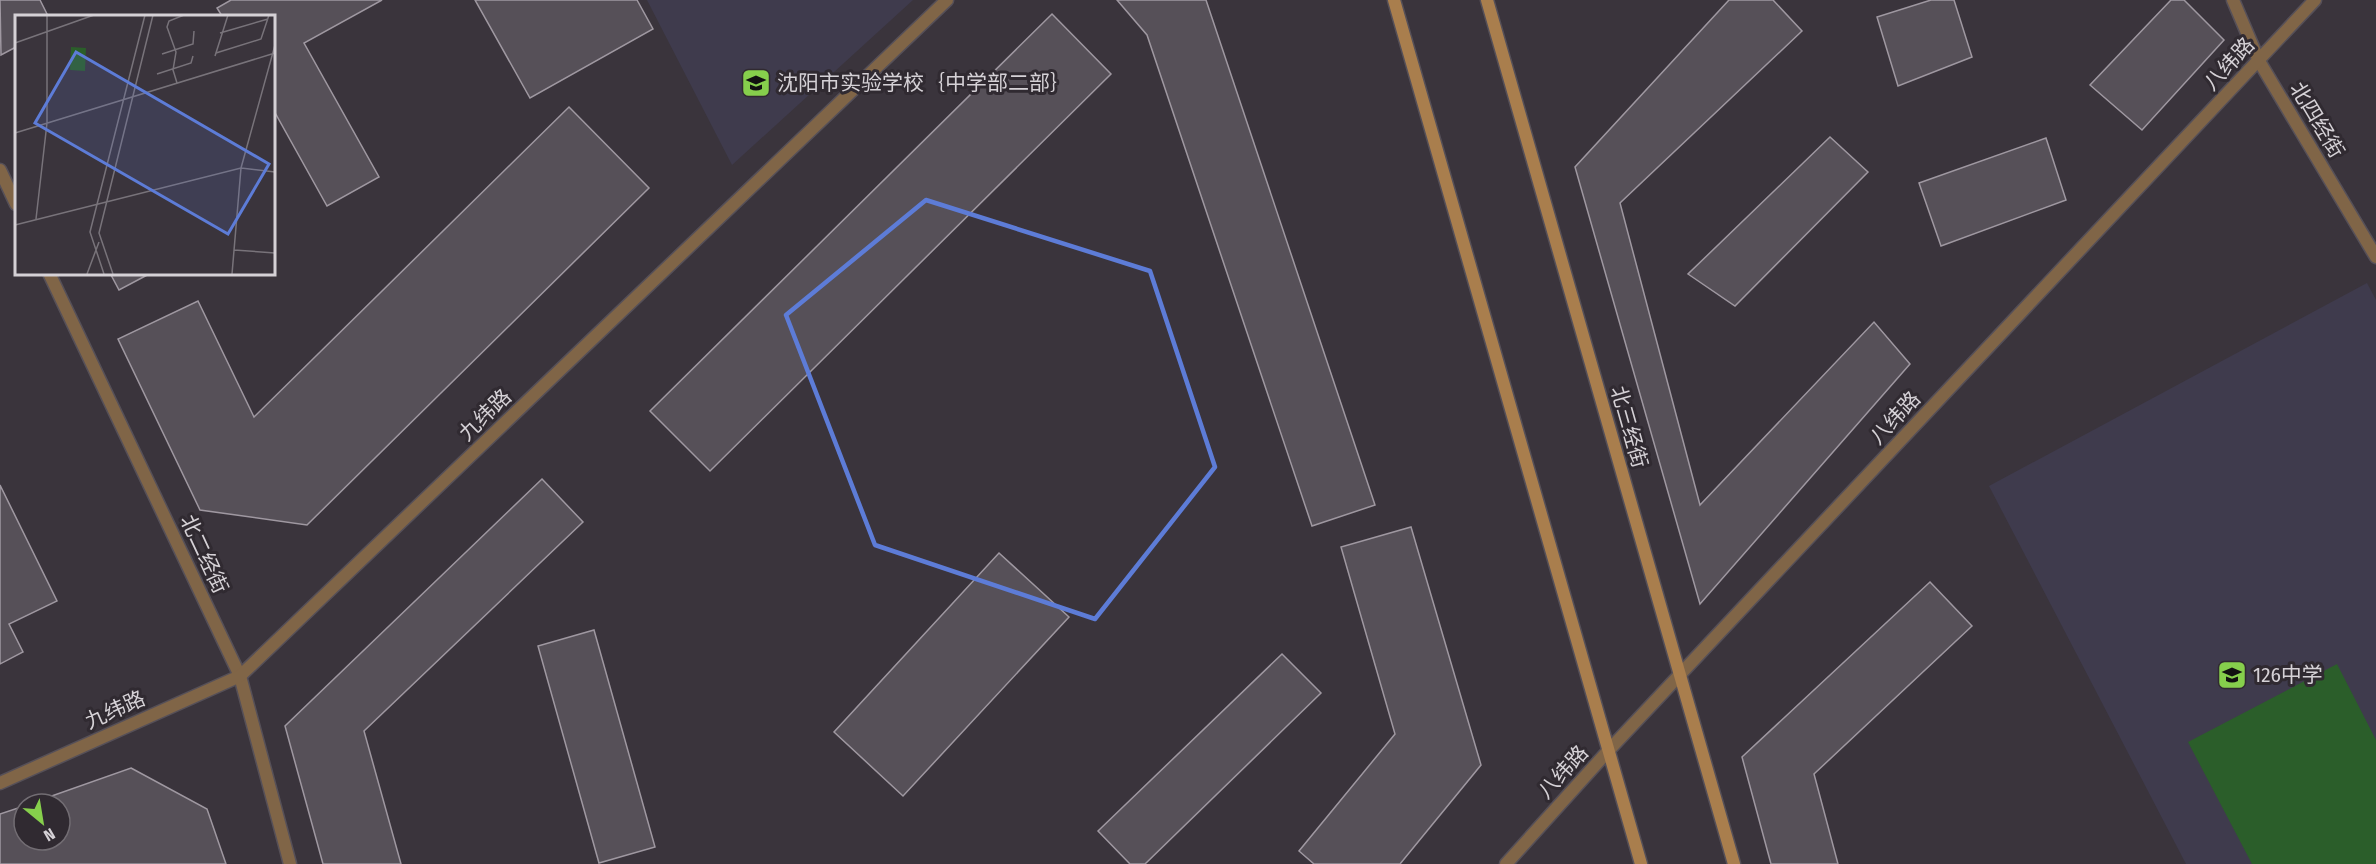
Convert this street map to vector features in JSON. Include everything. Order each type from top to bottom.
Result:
[{"type":"main road","points":[[1394,0],[1641,864]]},
{"type":"main road","name":"北三经街","points":[[1487,0],[1734,864]]},
{"type":"street","name":"九纬路","points":[[0,783],[240,676],[946,0]]},
{"type":"street","name":"北四经街","points":[[2233,0],[2259,61],[2376,256]]},
{"type":"street","name":"八纬路","points":[[1506,864],[1608,751],[2315,0]]},
{"type":"street","points":[[0,170],[15,202]]},
{"type":"street","name":"北二经街","points":[[49,274],[240,676],[290,864]]},
{"type":"highlighted area","points":[[926,200],[1150,271],[1215,467],[1095,619],[875,545],[786,315]]},
{"type":"shaded area","name":"沈阳市实验学校｛中学部二部｝","points":[[647,0],[913,0],[732,165]]},
{"type":"shaded area","name":"126中学","points":[[2367,283],[2376,300],[2376,864],[2186,864],[1989,486]]},
{"type":"green space","points":[[2337,664],[2376,740],[2376,864],[2252,864],[2188,742]]},
{"type":"building","points":[[0,0],[40,0],[48,15],[15,15],[15,48],[1,55]]},
{"type":"building","points":[[231,0],[382,0],[304,43],[379,177],[327,206],[274,111],[274,15],[221,15],[217,8]]},
{"type":"building","points":[[475,0],[637,0],[653,29],[530,98]]},
{"type":"building","points":[[1117,0],[1206,0],[1375,505],[1312,526],[1147,35]]},
{"type":"building","points":[[1729,0],[1773,0],[1802,31],[1620,203],[1700,505],[1874,322],[1910,364],[1700,604],[1575,167]]},
{"type":"building","points":[[1931,0],[1954,0],[1972,57],[1898,86],[1877,17]]},
{"type":"building","points":[[2171,0],[2184,0],[2224,40],[2142,130],[2090,85]]},
{"type":"building","points":[[1052,14],[1111,74],[710,471],[650,411]]},
{"type":"building","points":[[569,107],[649,188],[307,525],[200,510],[118,339],[198,301],[254,417]]},
{"type":"building","points":[[1830,137],[1868,172],[1735,306],[1688,274]]},
{"type":"building","points":[[2046,138],[2066,200],[1941,246],[1919,183]]},
{"type":"building","points":[[111,274],[149,274],[119,290]]},
{"type":"building","points":[[542,479],[583,522],[364,731],[401,864],[323,864],[285,726]]},
{"type":"building","points":[[0,485],[57,601],[9,624],[23,652],[0,664]]},
{"type":"building","points":[[1411,527],[1481,765],[1400,864],[1314,864],[1299,851],[1395,734],[1341,547]]},
{"type":"building","points":[[999,553],[1069,617],[903,796],[834,732]]},
{"type":"building","points":[[1930,582],[1972,626],[1814,774],[1838,864],[1771,864],[1742,757]]},
{"type":"building","points":[[594,630],[655,847],[599,863],[538,646]]},
{"type":"building","points":[[1282,654],[1321,693],[1145,864],[1130,864],[1098,831]]},
{"type":"building","points":[[131,768],[207,809],[226,864],[0,864],[0,814],[12,810],[12,852],[72,852],[72,792],[63,792]]},
{"type":"place","name":"沈阳市实验学校｛中学部二部｝","points":[[756,83]]},
{"type":"place","name":"126中学","points":[[2232,675]]}]
